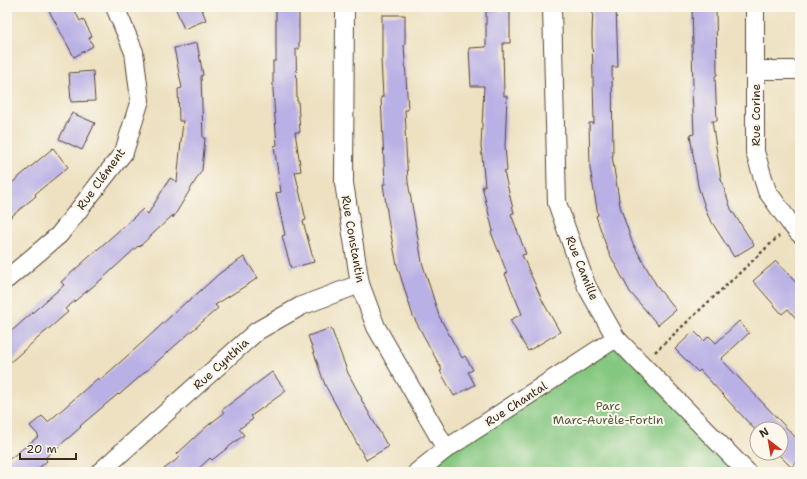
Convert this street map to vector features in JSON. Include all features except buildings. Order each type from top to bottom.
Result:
[{"type":"street","name":"Rue Clément","points":[[7,279],[59,235],[124,152],[140,100],[134,52],[115,7]]},
{"type":"street","name":"Rue Constantin","points":[[345,7],[344,183],[360,284],[376,327],[446,449]]},
{"type":"street","name":"Rue Camille","points":[[552,7],[557,203],[587,287],[616,338],[747,472]]},
{"type":"street","name":"Rue Corine","points":[[755,7],[755,152],[767,191],[796,230]]},
{"type":"street","points":[[756,70],[800,70]]},
{"type":"street","name":"Rue Cynthia","points":[[100,472],[257,331],[301,306],[360,284]]},
{"type":"street","name":"Rue Chantal","points":[[417,472],[446,449],[616,338]]},
{"type":"path","points":[[642,364],[796,230]]},
{"type":"green space","name":"Parc Marc-Aurèle-Fortin","points":[[616,338],[747,472],[417,472]]}]
